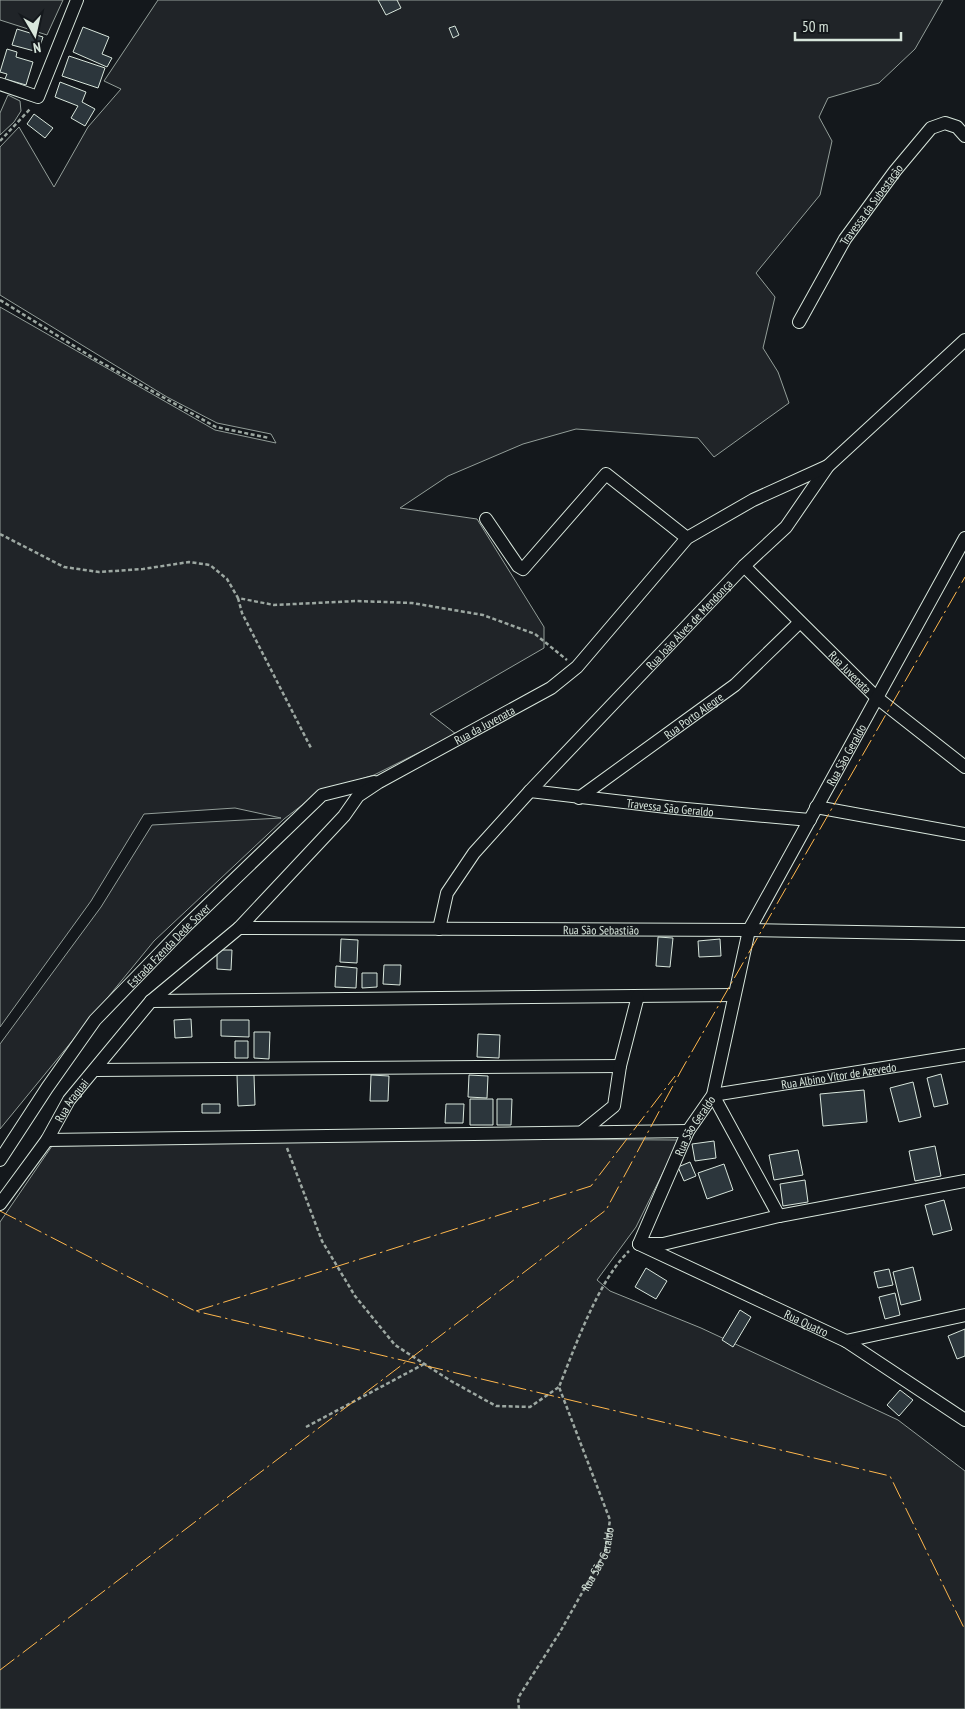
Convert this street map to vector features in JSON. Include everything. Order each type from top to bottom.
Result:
[{"type":"street","points":[[0,84],[40,92],[77,0]]},
{"type":"street","name":"Travessa da Subestação","points":[[799,322],[845,239],[895,171],[931,128],[945,123],[957,127],[965,136]]},
{"type":"street","name":"Rua João Alves de Mendonça","points":[[439,929],[447,893],[461,871],[530,791],[744,566],[786,527],[828,466],[965,340]]},
{"type":"street","name":"Rua da Juvenata","points":[[151,1001],[239,928],[344,816],[358,796],[379,782],[551,688],[577,667],[686,538],[753,500],[828,466]]},
{"type":"street","points":[[486,519],[522,569],[606,474],[686,538]]},
{"type":"street","name":"Rua São Geraldo","points":[[639,1244],[688,1131],[713,1095],[749,930],[965,538]]},
{"type":"street","name":"Rua Juvenata","points":[[744,566],[799,623],[876,697],[965,767]]},
{"type":"street","name":"Rua Porto Alegre","points":[[579,798],[735,685],[799,623]]},
{"type":"street","name":"Estrada Fzenda Dede Sover","points":[[0,1160],[47,1088],[95,1020],[187,925],[322,795],[361,784],[379,782]]},
{"type":"street","name":"Travessa São Geraldo","points":[[530,791],[579,798],[810,820]]},
{"type":"street","points":[[816,807],[965,834]]},
{"type":"street","name":"Rua São Sebastião","points":[[239,928],[749,930],[965,934]]},
{"type":"street","points":[[151,1001],[734,995]]},
{"type":"street","points":[[582,1132],[614,1106],[620,1066],[638,996]]},
{"type":"street","name":"Rua Araguai","points":[[0,1204],[47,1140],[69,1100],[96,1070],[151,1001]]},
{"type":"street","name":"Rua Albino Vitor de Azevedo","points":[[713,1095],[965,1055]]},
{"type":"street","points":[[96,1070],[620,1066]]},
{"type":"street","points":[[713,1095],[779,1216]]},
{"type":"street","points":[[47,1140],[688,1131]]},
{"type":"street","points":[[639,1244],[664,1244],[779,1216],[965,1181]]},
{"type":"street","name":"Rua Quatro","points":[[639,1244],[846,1342],[965,1420]]},
{"type":"street","points":[[846,1342],[965,1315]]},
{"type":"path","points":[[0,141],[40,92]]},
{"type":"path","points":[[0,300],[95,359],[216,427],[270,438]]},
{"type":"path","points":[[0,534],[64,567],[99,572],[143,569],[189,562],[210,565],[227,579],[238,598],[242,613],[311,748]]},
{"type":"path","points":[[238,598],[274,605],[357,601],[412,603],[483,615],[535,634],[577,667]]},
{"type":"path","points":[[283,1137],[322,1241],[355,1296],[395,1345],[496,1406],[530,1407],[559,1387],[578,1339],[607,1281],[628,1252],[639,1244]]},
{"type":"path","points":[[306,1427],[424,1364]]},
{"type":"path","name":"Rua São Geraldo","points":[[519,1709],[518,1698],[560,1632],[606,1552],[610,1520],[559,1387]]},
{"type":"shaded area","points":[[0,0],[63,0],[47,35],[0,20]]},
{"type":"shaded area","points":[[158,0],[943,0],[915,49],[879,83],[828,98],[819,117],[832,141],[820,195],[756,273],[775,297],[763,348],[778,372],[789,403],[714,457],[698,438],[576,429],[523,444],[448,476],[400,508],[477,519],[544,627],[544,648],[430,714],[456,734],[374,775],[319,792],[284,819],[154,941],[0,1129],[0,1044],[101,907],[152,825],[281,818],[235,808],[144,814],[91,901],[0,1027],[0,307],[215,430],[276,443],[271,434],[217,423],[167,397],[0,295],[0,147],[19,127],[54,187],[88,127],[121,89],[104,81]]},
{"type":"shaded area","points":[[8,95],[20,101],[21,111],[14,122],[0,135],[0,113]]},
{"type":"shaded area","points":[[486,1139],[679,1140],[636,1227],[597,1280],[610,1291],[701,1328],[898,1420],[965,1471],[965,1709],[0,1709],[0,1222],[52,1146]]},
{"type":"building","points":[[378,0],[397,0],[401,8],[386,15]]},
{"type":"building","points":[[455,26],[459,35],[453,38],[449,28]]},
{"type":"building","points":[[83,27],[109,37],[102,54],[112,58],[107,67],[73,52]]},
{"type":"building","points":[[17,29],[43,37],[38,52],[12,45]]},
{"type":"building","points":[[7,49],[17,52],[16,57],[33,62],[26,85],[5,79],[7,74],[0,72]]},
{"type":"building","points":[[69,56],[105,68],[98,88],[62,76]]},
{"type":"building","points":[[60,82],[86,92],[82,102],[95,109],[85,126],[71,118],[78,106],[55,97]]},
{"type":"building","points":[[34,114],[53,128],[45,138],[27,124]]},
{"type":"building","points":[[658,937],[673,938],[670,967],[656,966]]},
{"type":"building","points":[[341,939],[358,940],[357,963],[340,962]]},
{"type":"building","points":[[720,939],[721,956],[699,957],[698,941]]},
{"type":"building","points":[[217,950],[232,950],[231,970],[217,969]]},
{"type":"building","points":[[384,965],[401,965],[400,985],[383,984]]},
{"type":"building","points":[[336,966],[357,968],[356,988],[335,987]]},
{"type":"building","points":[[362,973],[377,973],[377,987],[362,988]]},
{"type":"building","points":[[191,1019],[192,1037],[175,1038],[174,1020]]},
{"type":"building","points":[[221,1020],[249,1020],[249,1037],[221,1036]]},
{"type":"building","points":[[254,1032],[270,1032],[269,1059],[254,1058]]},
{"type":"building","points":[[478,1034],[500,1035],[499,1058],[477,1057]]},
{"type":"building","points":[[235,1041],[248,1041],[248,1058],[235,1058]]},
{"type":"building","points":[[941,1074],[948,1104],[934,1107],[927,1078]]},
{"type":"building","points":[[237,1075],[254,1075],[255,1105],[238,1106]]},
{"type":"building","points":[[371,1075],[389,1076],[388,1101],[370,1101]]},
{"type":"building","points":[[469,1075],[488,1076],[487,1098],[468,1097]]},
{"type":"building","points":[[913,1082],[921,1117],[899,1122],[890,1088]]},
{"type":"building","points":[[864,1090],[867,1122],[823,1126],[820,1094]]},
{"type":"building","points":[[470,1099],[493,1099],[493,1125],[470,1125]]},
{"type":"building","points":[[497,1099],[512,1099],[511,1125],[497,1125]]},
{"type":"building","points":[[202,1104],[220,1104],[220,1113],[202,1113]]},
{"type":"building","points":[[446,1104],[464,1104],[463,1123],[445,1123]]},
{"type":"building","points":[[714,1141],[716,1158],[695,1161],[692,1144]]},
{"type":"building","points":[[935,1146],[941,1176],[915,1181],[909,1151]]},
{"type":"building","points":[[798,1150],[803,1175],[774,1180],[769,1155]]},
{"type":"building","points":[[690,1162],[696,1176],[684,1181],[678,1167]]},
{"type":"building","points":[[724,1164],[733,1190],[707,1199],[698,1173]]},
{"type":"building","points":[[805,1180],[808,1202],[783,1206],[780,1184]]},
{"type":"building","points":[[944,1200],[952,1230],[933,1235],[925,1205]]},
{"type":"building","points":[[913,1267],[921,1300],[901,1305],[893,1272]]},
{"type":"building","points":[[646,1268],[667,1281],[656,1299],[635,1287]]},
{"type":"building","points":[[889,1269],[893,1285],[878,1288],[874,1272]]},
{"type":"building","points":[[895,1293],[900,1315],[885,1319],[879,1297]]},
{"type":"building","points":[[740,1310],[751,1317],[733,1347],[722,1340]]},
{"type":"building","points":[[965,1329],[965,1356],[957,1359],[948,1336]]},
{"type":"building","points":[[900,1390],[913,1400],[899,1416],[887,1405]]},
{"type":"power","points":[[0,1670],[606,1210],[682,1069],[965,577]]},
{"type":"power","points":[[196,1311],[591,1186],[675,1076]]},
{"type":"power","points":[[0,1211],[195,1311],[890,1476],[965,1630]]}]
